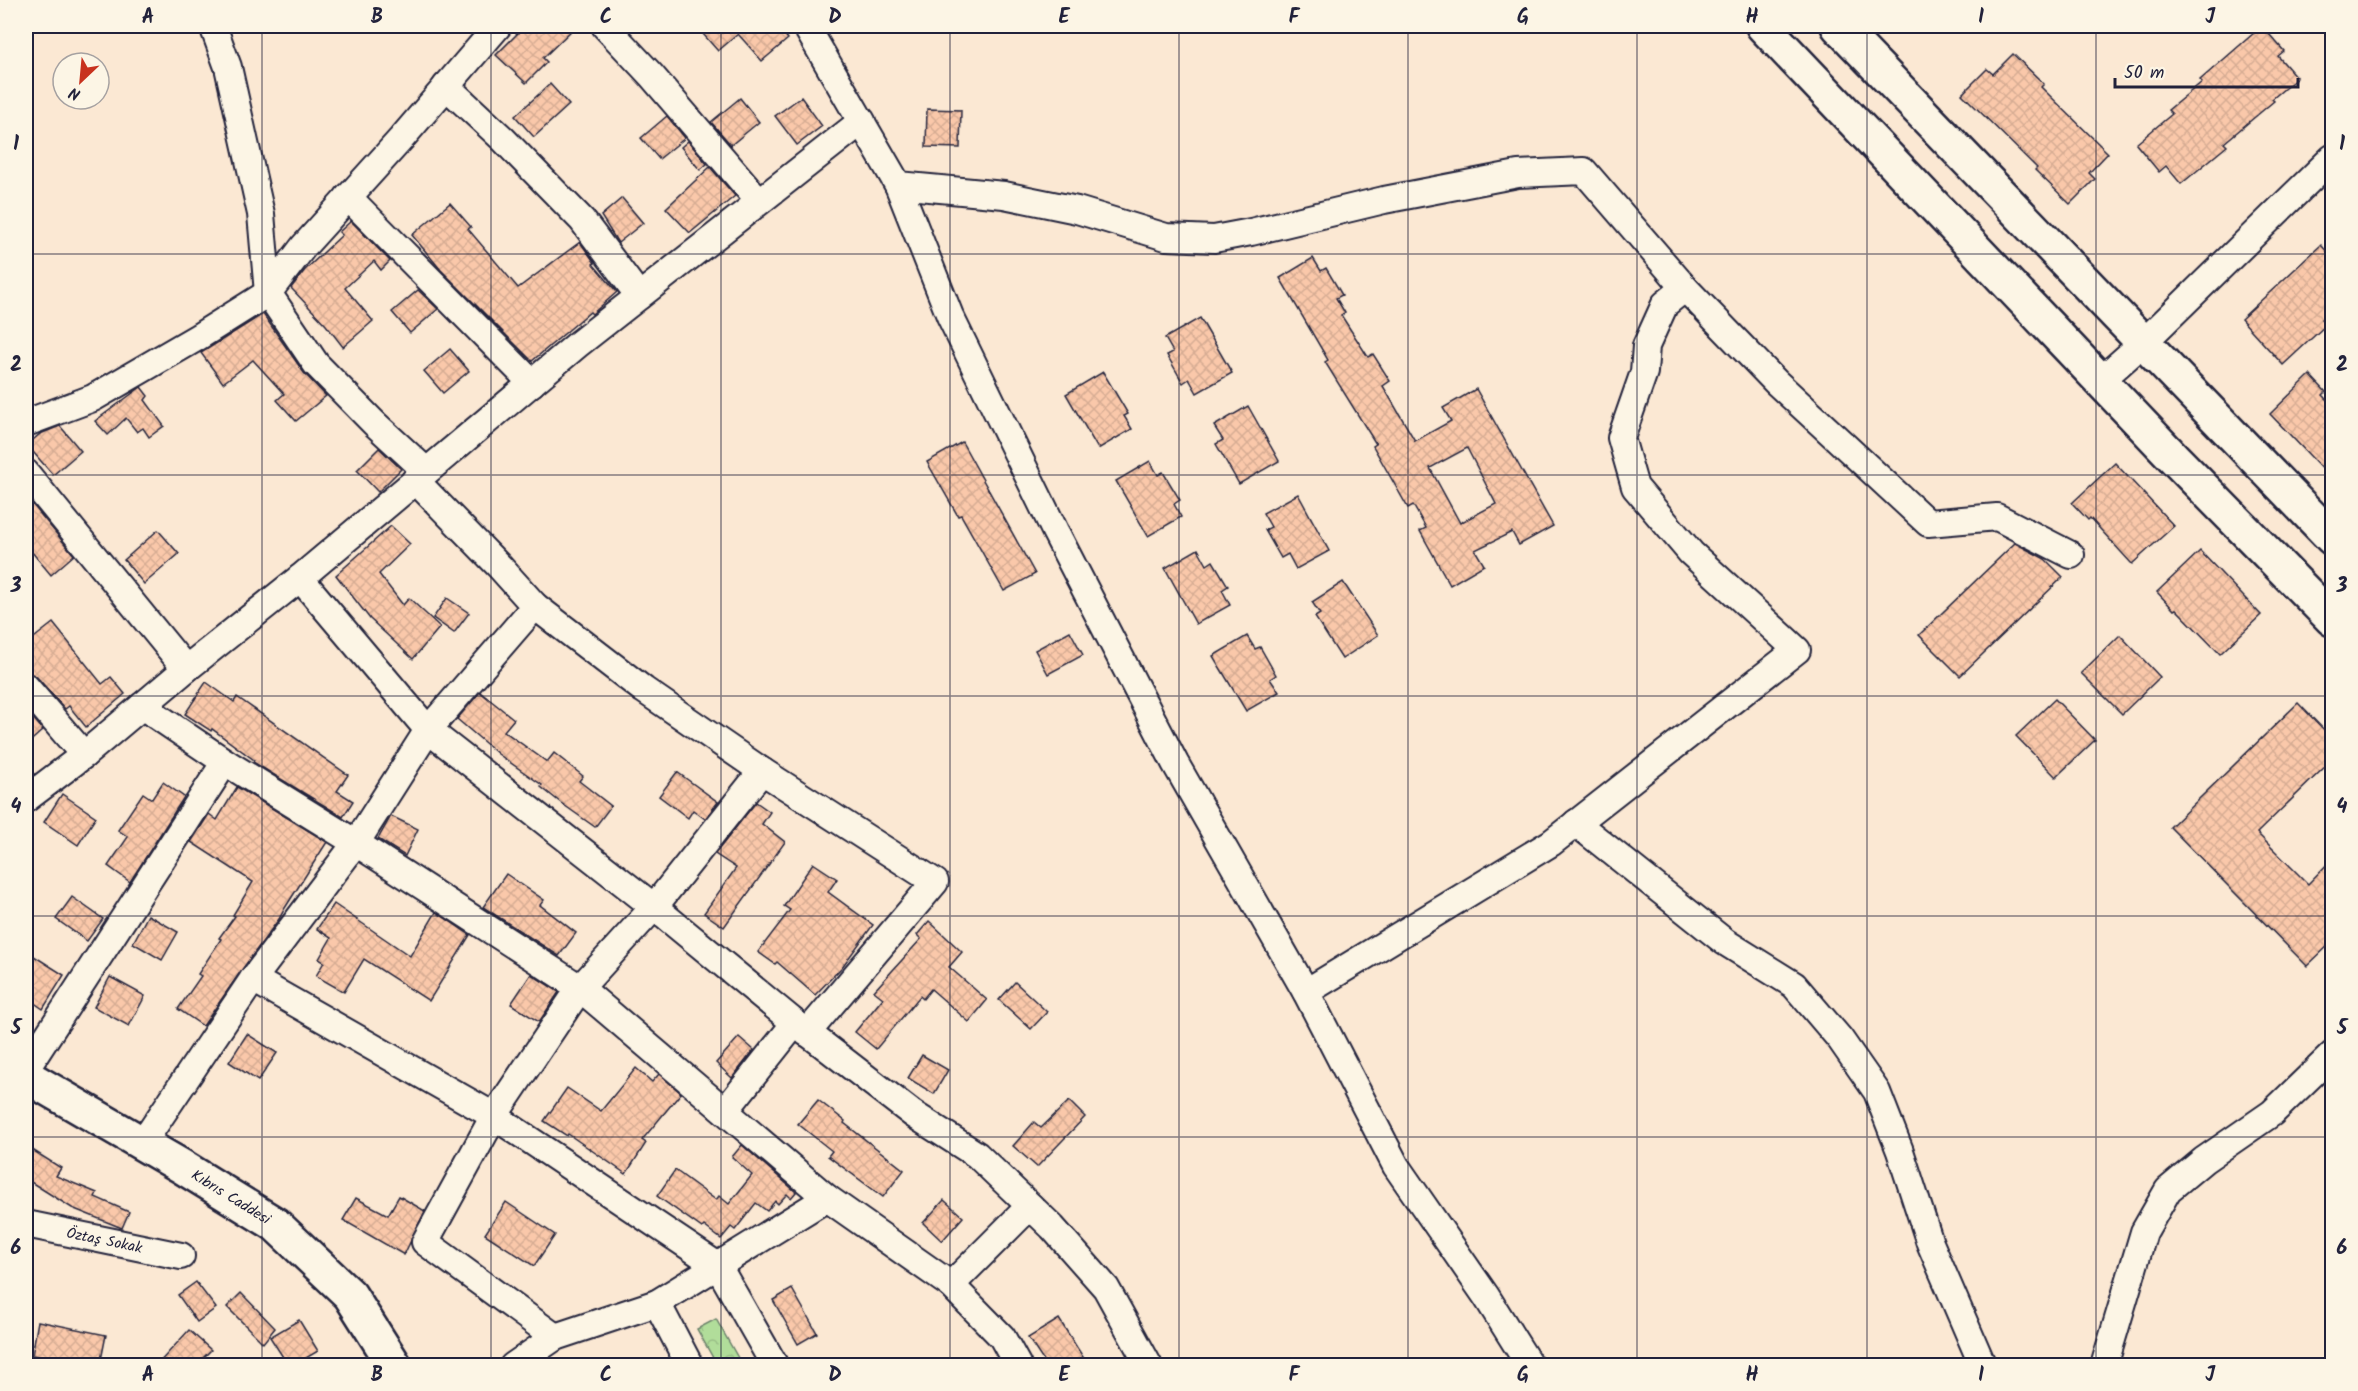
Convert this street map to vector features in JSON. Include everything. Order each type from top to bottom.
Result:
[{"type":"main road","points":[[1763,26],[2100,381],[2332,619]]},
{"type":"main road","points":[[1838,26],[2332,538]]},
{"type":"main road","name":"Kıbrıs Caddesi","points":[[26,1076],[275,1224],[350,1295],[395,1365]]},
{"type":"street","points":[[213,26],[228,66],[261,214],[268,293],[316,364],[374,423],[535,606],[644,690],[762,771],[935,882],[725,1111]]},
{"type":"street","points":[[26,423],[93,398],[268,293],[304,246],[498,26]]},
{"type":"street","points":[[605,26],[651,75],[759,201]]},
{"type":"street","points":[[806,26],[898,185],[950,316],[1055,531],[1175,763],[1306,992],[1396,1166],[1486,1296],[1530,1365]]},
{"type":"street","points":[[446,86],[503,139],[582,220],[639,296]]},
{"type":"street","points":[[26,799],[84,755],[186,669],[300,578],[639,296],[862,121]]},
{"type":"street","points":[[2100,381],[2144,342],[2332,158]]},
{"type":"street","points":[[898,185],[1004,195],[1077,210],[1166,237],[1214,239],[1384,200],[1518,174],[1584,171],[1685,288],[1776,382],[1928,523],[1997,517],[2071,555]]},
{"type":"street","points":[[348,197],[532,383]]},
{"type":"street","points":[[1306,992],[1551,843],[1797,650],[1690,553],[1635,487],[1621,438],[1644,372],[1646,346],[1665,304],[1685,288]]},
{"type":"street","points":[[26,473],[186,669]]},
{"type":"street","points":[[300,578],[428,730],[654,907],[801,1028],[913,1114],[977,1155],[1030,1206],[1106,1288],[1149,1365]]},
{"type":"street","points":[[142,1144],[253,979],[356,843],[428,730],[535,606]]},
{"type":"street","points":[[26,687],[84,755]]},
{"type":"street","points":[[142,706],[225,762],[356,843],[580,988],[827,1198],[951,1285],[1002,1337],[1018,1365]]},
{"type":"street","points":[[26,1069],[225,762]]},
{"type":"street","points":[[555,1337],[425,1242],[494,1116],[580,988],[654,907],[762,771]]},
{"type":"street","points":[[1576,824],[1725,942],[1794,985],[1840,1039],[1877,1092],[1900,1151],[1930,1243],[1983,1365]]},
{"type":"street","points":[[253,979],[494,1116],[718,1266],[775,1365]]},
{"type":"street","points":[[2104,1365],[2144,1232],[2168,1190],[2204,1160],[2272,1113],[2332,1055]]},
{"type":"street","points":[[513,1365],[555,1337],[657,1303],[827,1198]]},
{"type":"street","points":[[951,1285],[1030,1206]]},
{"type":"street","name":"Öztaş Sokak","points":[[26,1224],[182,1256]]},
{"type":"street","points":[[657,1303],[690,1365]]},
{"type":"green space","points":[[716,1319],[742,1365],[717,1365],[697,1329]]},
{"type":"building","points":[[525,26],[576,26],[543,58],[547,62],[526,83],[496,55]]},
{"type":"building","points":[[696,26],[777,26],[788,39],[762,61],[738,34],[718,51]]},
{"type":"building","points":[[2262,26],[2284,51],[2278,56],[2297,78],[2272,99],[2274,101],[2224,143],[2227,146],[2181,184],[2166,166],[2159,172],[2136,144],[2172,114],[2168,110],[2202,82],[2200,80]]},
{"type":"building","points":[[2013,54],[2044,84],[2041,87],[2108,153],[2089,173],[2095,179],[2070,204],[1962,94],[1987,69],[1993,74]]},
{"type":"building","points":[[550,84],[569,105],[534,137],[515,116]]},
{"type":"building","points":[[801,97],[822,126],[797,145],[775,116]]},
{"type":"building","points":[[740,98],[759,122],[731,145],[711,122]]},
{"type":"building","points":[[927,109],[961,110],[960,148],[926,147]]},
{"type":"building","points":[[667,116],[685,138],[659,159],[641,138]]},
{"type":"building","points":[[688,141],[707,164],[700,170],[681,147]]},
{"type":"building","points":[[710,167],[735,196],[690,233],[666,208]]},
{"type":"building","points":[[622,198],[643,223],[618,243],[601,216]]},
{"type":"building","points":[[450,203],[471,227],[468,229],[518,288],[580,242],[595,263],[593,264],[617,292],[532,361],[441,270],[412,235]]},
{"type":"building","points":[[351,221],[390,261],[381,270],[374,261],[345,288],[373,321],[343,347],[291,288],[305,270],[342,235],[339,232]]},
{"type":"building","points":[[2321,245],[2332,257],[2332,309],[2322,319],[2327,324],[2283,365],[2241,319]]},
{"type":"building","points":[[1313,258],[1321,271],[1326,268],[1342,295],[1336,298],[1345,313],[1341,315],[1368,357],[1373,354],[1390,381],[1383,386],[1415,441],[1451,421],[1443,408],[1476,389],[1553,526],[1519,545],[1512,532],[1475,550],[1484,565],[1450,585],[1420,531],[1426,528],[1413,505],[1408,508],[1373,446],[1376,444],[1325,362],[1328,360],[1280,278]],"holes":[[[1467,448],[1496,504],[1460,523],[1430,468]]]},
{"type":"building","points":[[418,290],[438,309],[410,333],[392,312]]},
{"type":"building","points":[[263,314],[304,373],[326,396],[296,421],[277,400],[284,394],[253,360],[223,383],[201,353]]},
{"type":"building","points":[[1200,318],[1232,373],[1197,393],[1189,379],[1183,383],[1167,355],[1173,352],[1165,338]]},
{"type":"building","points":[[450,349],[469,371],[443,393],[424,371]]},
{"type":"building","points":[[1103,372],[1128,414],[1124,416],[1132,429],[1098,449],[1066,394]]},
{"type":"building","points":[[2310,375],[2326,392],[2323,395],[2332,404],[2332,479],[2270,414]]},
{"type":"building","points":[[141,387],[148,396],[145,400],[164,426],[149,437],[143,428],[137,432],[126,418],[108,435],[95,421]]},
{"type":"building","points":[[1248,406],[1279,461],[1239,484],[1216,444],[1223,440],[1214,426]]},
{"type":"building","points":[[60,426],[81,451],[53,475],[27,445],[40,434]]},
{"type":"building","points":[[962,442],[1035,574],[1004,591],[961,515],[958,516],[927,462]]},
{"type":"building","points":[[379,448],[401,469],[378,492],[357,470]]},
{"type":"building","points":[[1150,461],[1158,475],[1163,472],[1180,500],[1174,504],[1181,517],[1148,536],[1116,481]]},
{"type":"building","points":[[2115,463],[2174,526],[2132,564],[2090,518],[2088,520],[2072,503]]},
{"type":"building","points":[[1298,494],[1329,551],[1296,569],[1288,554],[1281,558],[1265,530],[1271,527],[1263,513]]},
{"type":"building","points":[[32,504],[74,555],[51,575],[26,545],[26,510]]},
{"type":"building","points":[[391,526],[410,544],[379,574],[403,605],[409,598],[440,627],[413,659],[370,619],[336,575]]},
{"type":"building","points":[[158,530],[179,554],[144,584],[124,560]]},
{"type":"building","points":[[2015,543],[2045,559],[2063,577],[1960,676],[1919,635]]},
{"type":"building","points":[[1198,549],[1207,565],[1213,561],[1228,586],[1222,590],[1230,605],[1196,624],[1165,568]]},
{"type":"building","points":[[2200,551],[2261,615],[2220,654],[2157,592]]},
{"type":"building","points":[[1343,582],[1378,635],[1342,659],[1315,617],[1320,614],[1312,602]]},
{"type":"building","points":[[447,598],[469,613],[454,633],[433,618]]},
{"type":"building","points":[[53,623],[102,684],[111,677],[125,694],[86,727],[69,706],[65,709],[37,677],[26,672],[26,644]]},
{"type":"building","points":[[1070,631],[1083,655],[1048,674],[1035,650]]},
{"type":"building","points":[[2120,635],[2160,677],[2122,714],[2081,673]]},
{"type":"building","points":[[1247,636],[1255,649],[1260,647],[1276,675],[1270,679],[1279,692],[1246,711],[1213,656]]},
{"type":"building","points":[[206,682],[234,702],[237,697],[348,775],[337,791],[353,801],[343,817],[253,762],[254,760],[212,729],[211,731],[185,714]]},
{"type":"building","points":[[480,692],[514,719],[504,731],[547,762],[554,753],[583,776],[579,781],[611,806],[595,827],[498,754],[457,719]]},
{"type":"building","points":[[2055,699],[2095,740],[2056,777],[2016,736]]},
{"type":"building","points":[[2298,703],[2332,738],[2332,760],[2257,833],[2308,884],[2332,859],[2332,942],[2307,966],[2170,827]]},
{"type":"building","points":[[26,710],[43,730],[26,745]]},
{"type":"building","points":[[677,772],[718,802],[705,819],[693,810],[688,818],[659,796]]},
{"type":"building","points":[[163,782],[184,797],[130,882],[108,866],[128,837],[118,830],[143,793],[152,799]]},
{"type":"building","points":[[237,787],[327,842],[279,919],[203,1026],[178,1009],[201,976],[198,974],[235,916],[233,915],[253,882],[191,842],[209,814],[217,820]]},
{"type":"building","points":[[62,794],[96,817],[78,845],[44,822]]},
{"type":"building","points":[[756,802],[770,812],[762,824],[785,842],[724,927],[704,913],[736,868],[715,854]]},
{"type":"building","points":[[391,816],[418,829],[405,856],[378,839]]},
{"type":"building","points":[[813,863],[837,879],[828,892],[873,925],[842,967],[815,995],[777,962],[775,964],[758,952],[790,910],[784,906]]},
{"type":"building","points":[[506,874],[544,900],[540,905],[576,933],[559,956],[483,907]]},
{"type":"building","points":[[72,897],[103,919],[87,941],[56,919]]},
{"type":"building","points":[[334,904],[410,956],[436,912],[470,935],[429,1001],[364,959],[344,992],[316,976],[324,962],[319,959],[331,938],[317,929]]},
{"type":"building","points":[[148,915],[178,932],[162,960],[133,943]]},
{"type":"building","points":[[929,921],[962,952],[949,967],[987,1000],[969,1022],[931,989],[923,999],[920,996],[876,1049],[855,1032],[883,998],[874,991],[921,939],[917,935]]},
{"type":"building","points":[[26,951],[64,975],[43,1009],[26,997]]},
{"type":"building","points":[[531,974],[559,992],[539,1022],[511,1004]]},
{"type":"building","points":[[110,977],[145,996],[129,1026],[94,1007]]},
{"type":"building","points":[[1015,982],[1047,1012],[1031,1029],[999,1000]]},
{"type":"building","points":[[247,1034],[277,1053],[258,1081],[229,1062]]},
{"type":"building","points":[[739,1037],[754,1050],[732,1078],[716,1063]]},
{"type":"building","points":[[922,1055],[948,1070],[934,1094],[908,1078]]},
{"type":"building","points":[[636,1068],[652,1082],[659,1074],[681,1093],[642,1140],[646,1143],[626,1174],[568,1134],[567,1136],[544,1121],[567,1088],[601,1111]]},
{"type":"building","points":[[818,1100],[904,1170],[883,1197],[828,1156],[832,1151],[798,1124]]},
{"type":"building","points":[[1069,1101],[1085,1117],[1037,1167],[1013,1146],[1034,1122],[1041,1128]]},
{"type":"building","points":[[742,1145],[796,1192],[791,1198],[787,1194],[778,1204],[775,1201],[767,1211],[756,1203],[735,1230],[731,1227],[721,1239],[657,1196],[675,1170],[716,1200],[719,1196],[729,1204],[752,1175],[732,1157]]},
{"type":"building","points":[[26,1146],[61,1168],[56,1176],[97,1193],[95,1197],[129,1212],[122,1228],[72,1208],[26,1179]]},
{"type":"building","points":[[399,1196],[425,1211],[404,1255],[343,1220],[356,1198],[388,1215]]},
{"type":"building","points":[[944,1200],[963,1217],[942,1241],[923,1223]]},
{"type":"building","points":[[506,1202],[555,1235],[534,1266],[485,1234]]},
{"type":"building","points":[[196,1282],[216,1308],[197,1322],[178,1295]]},
{"type":"building","points":[[792,1289],[817,1333],[798,1344],[773,1300]]},
{"type":"building","points":[[241,1293],[275,1328],[263,1343],[227,1307]]},
{"type":"building","points":[[1059,1319],[1088,1365],[1046,1365],[1028,1338]]},
{"type":"building","points":[[299,1320],[318,1351],[294,1365],[288,1365],[270,1337]]},
{"type":"building","points":[[38,1321],[106,1335],[100,1365],[32,1355]]},
{"type":"building","points":[[189,1330],[211,1350],[196,1365],[157,1365]]}]
